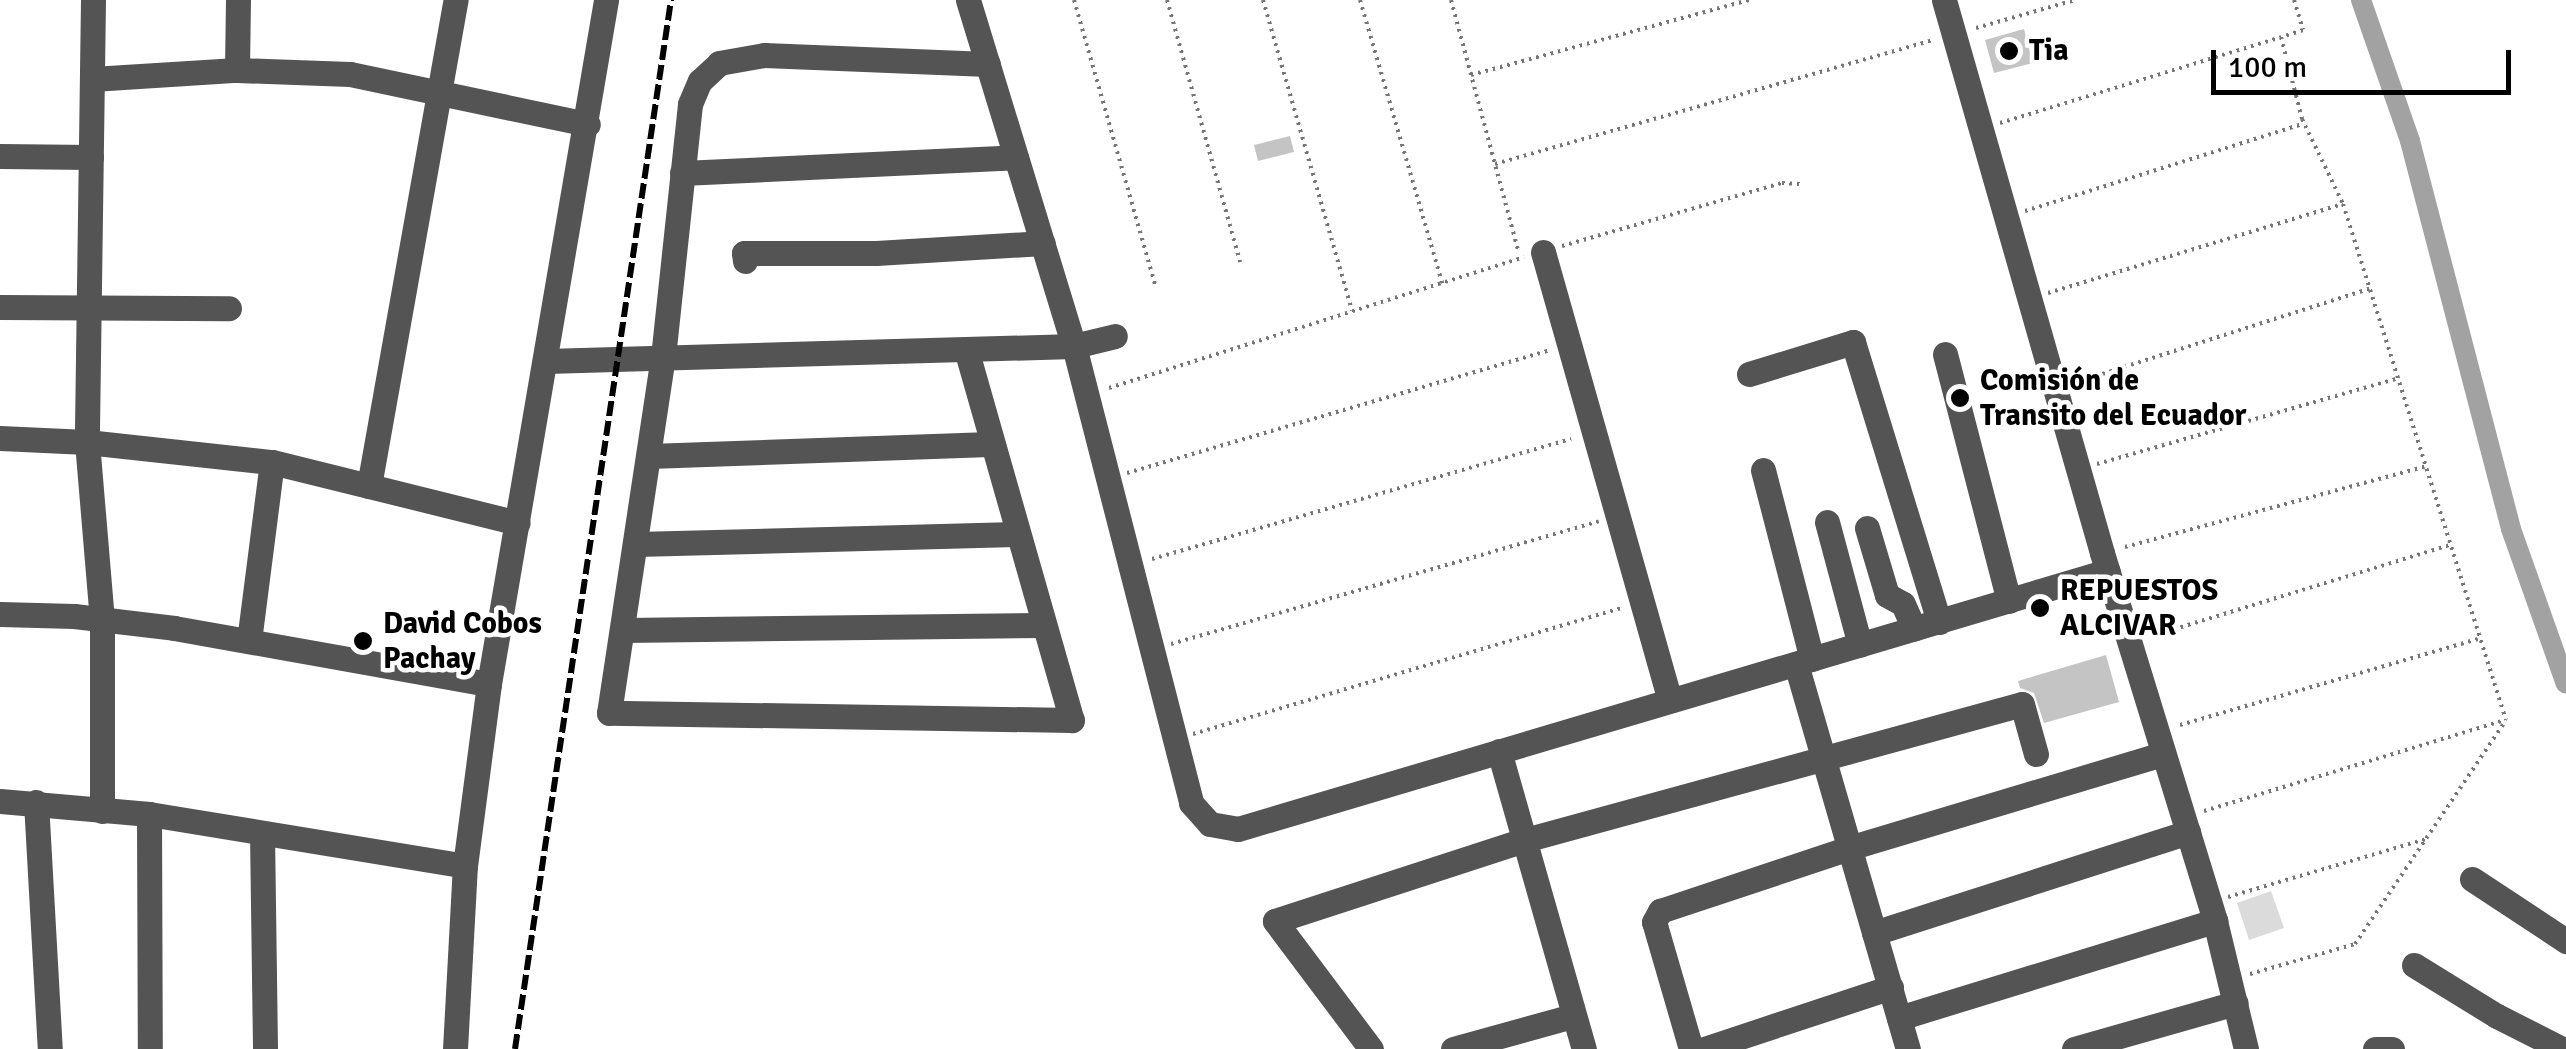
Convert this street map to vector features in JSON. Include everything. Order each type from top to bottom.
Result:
[{"type":"street","points":[[93,0],[88,442],[102,620],[102,811]]},
{"type":"street","points":[[237,70],[238,0]]},
{"type":"street","points":[[369,486],[456,0]]},
{"type":"street","points":[[455,1049],[465,866],[489,684],[588,124],[606,0]]},
{"type":"street","points":[[968,0],[1074,346],[1191,803],[1210,824],[1238,829],[2009,600],[2105,562]]},
{"type":"street","points":[[1944,0],[1979,148],[2006,218],[2128,643],[2212,911],[2246,1049]]},
{"type":"street","points":[[966,349],[990,444],[1072,720],[609,713],[663,357],[690,104],[700,81],[720,63],[764,55],[988,64]]},
{"type":"street","points":[[92,79],[237,70],[350,74],[588,124]]},
{"type":"street","points":[[0,156],[91,156]]},
{"type":"street","points":[[682,173],[1016,157]]},
{"type":"street","points":[[745,261],[744,253],[876,253],[1042,243]]},
{"type":"street","points":[[1532,255],[1569,345],[1669,698]]},
{"type":"street","points":[[0,307],[229,308]]},
{"type":"street","points":[[546,361],[1074,346],[1115,336]]},
{"type":"street","points":[[1750,374],[1853,342],[1926,625]]},
{"type":"street","points":[[1945,354],[2009,600]]},
{"type":"street","points":[[0,438],[88,442],[272,462],[518,523]]},
{"type":"street","points":[[649,456],[990,444]]},
{"type":"street","points":[[249,640],[272,462]]},
{"type":"street","points":[[1764,470],[1824,760],[1908,1049]]},
{"type":"street","points":[[1826,522],[1860,645]]},
{"type":"street","points":[[1867,528],[1887,596],[1901,602],[1926,625]]},
{"type":"street","points":[[636,544],[1016,534]]},
{"type":"street","points":[[0,614],[102,620],[249,640],[489,684]]},
{"type":"street","points":[[623,630],[1042,625]]},
{"type":"street","points":[[1371,1049],[1275,921],[1525,840],[2022,704],[2036,754]]},
{"type":"street","points":[[1690,1049],[1655,916],[2160,743]]},
{"type":"street","points":[[1499,751],[1584,1049]]},
{"type":"street","points":[[0,801],[149,814],[465,866]]},
{"type":"street","points":[[36,802],[50,1049]]},
{"type":"street","points":[[149,814],[150,1049]]},
{"type":"street","points":[[1874,934],[2185,825]]},
{"type":"street","points":[[262,833],[265,1049]]},
{"type":"street","points":[[2472,879],[2566,941]]},
{"type":"street","points":[[1899,1018],[2212,911]]},
{"type":"street","points":[[2414,965],[2562,1049]]},
{"type":"street","points":[[1704,1049],[1890,988]]},
{"type":"street","points":[[2074,1049],[2233,991]]},
{"type":"street","points":[[1453,1049],[1573,1016]]},
{"type":"street","points":[[2374,1049],[2392,1049]]},
{"type":"path","points":[[1074,0],[1156,285]]},
{"type":"path","points":[[1167,0],[1240,262]]},
{"type":"path","points":[[1263,0],[1352,311]]},
{"type":"path","points":[[1360,0],[1442,283]]},
{"type":"path","points":[[1451,0],[1495,164],[1532,255]]},
{"type":"path","points":[[1471,76],[1749,0]]},
{"type":"path","points":[[1495,164],[2075,0]]},
{"type":"path","points":[[1979,148],[2303,30],[2294,0]]},
{"type":"path","points":[[2281,37],[2304,123],[2343,204],[2506,720]]},
{"type":"path","points":[[2006,218],[2304,123]]},
{"type":"path","points":[[1086,396],[1532,255],[1782,183],[1804,184]]},
{"type":"path","points":[[2030,299],[2343,204]]},
{"type":"path","points":[[2055,389],[2369,289]]},
{"type":"path","points":[[1108,478],[1569,345]]},
{"type":"path","points":[[2078,470],[2397,378]]},
{"type":"path","points":[[1130,565],[1594,432]]},
{"type":"path","points":[[2105,562],[2424,467]]},
{"type":"path","points":[[1152,650],[1620,515]]},
{"type":"path","points":[[2128,643],[2449,545]]},
{"type":"path","points":[[1174,739],[1644,602]]},
{"type":"path","points":[[2160,743],[2480,638]]},
{"type":"path","points":[[2185,825],[2506,720]]},
{"type":"path","points":[[2233,991],[2355,944],[2506,720]]},
{"type":"path","points":[[2212,911],[2426,839]]},
{"type":"shaded area","points":[[2271,891],[2284,928],[2249,940],[2237,903]]},
{"type":"building","name":"Tia","points":[[2024,29],[2033,63],[1994,73],[1985,40]]},
{"type":"building","points":[[1290,136],[1294,152],[1258,161],[1254,145]]},
{"type":"building","points":[[2106,655],[2119,702],[2044,723],[2034,693],[2020,688],[2018,681]]},
{"type":"waterway","points":[[2361,0],[2410,141],[2511,529],[2566,684]]},
{"type":"railway","points":[[515,1049],[671,0]]},
{"type":"place","name":"Tia","points":[[2009,51]]},
{"type":"place","name":"Comisión de Transito del Ecuador","points":[[1960,398]]},
{"type":"place","name":"REPUESTOS ALCIVAR","points":[[2040,608]]},
{"type":"place","name":"David Cobos Pachay","points":[[363,641]]}]
